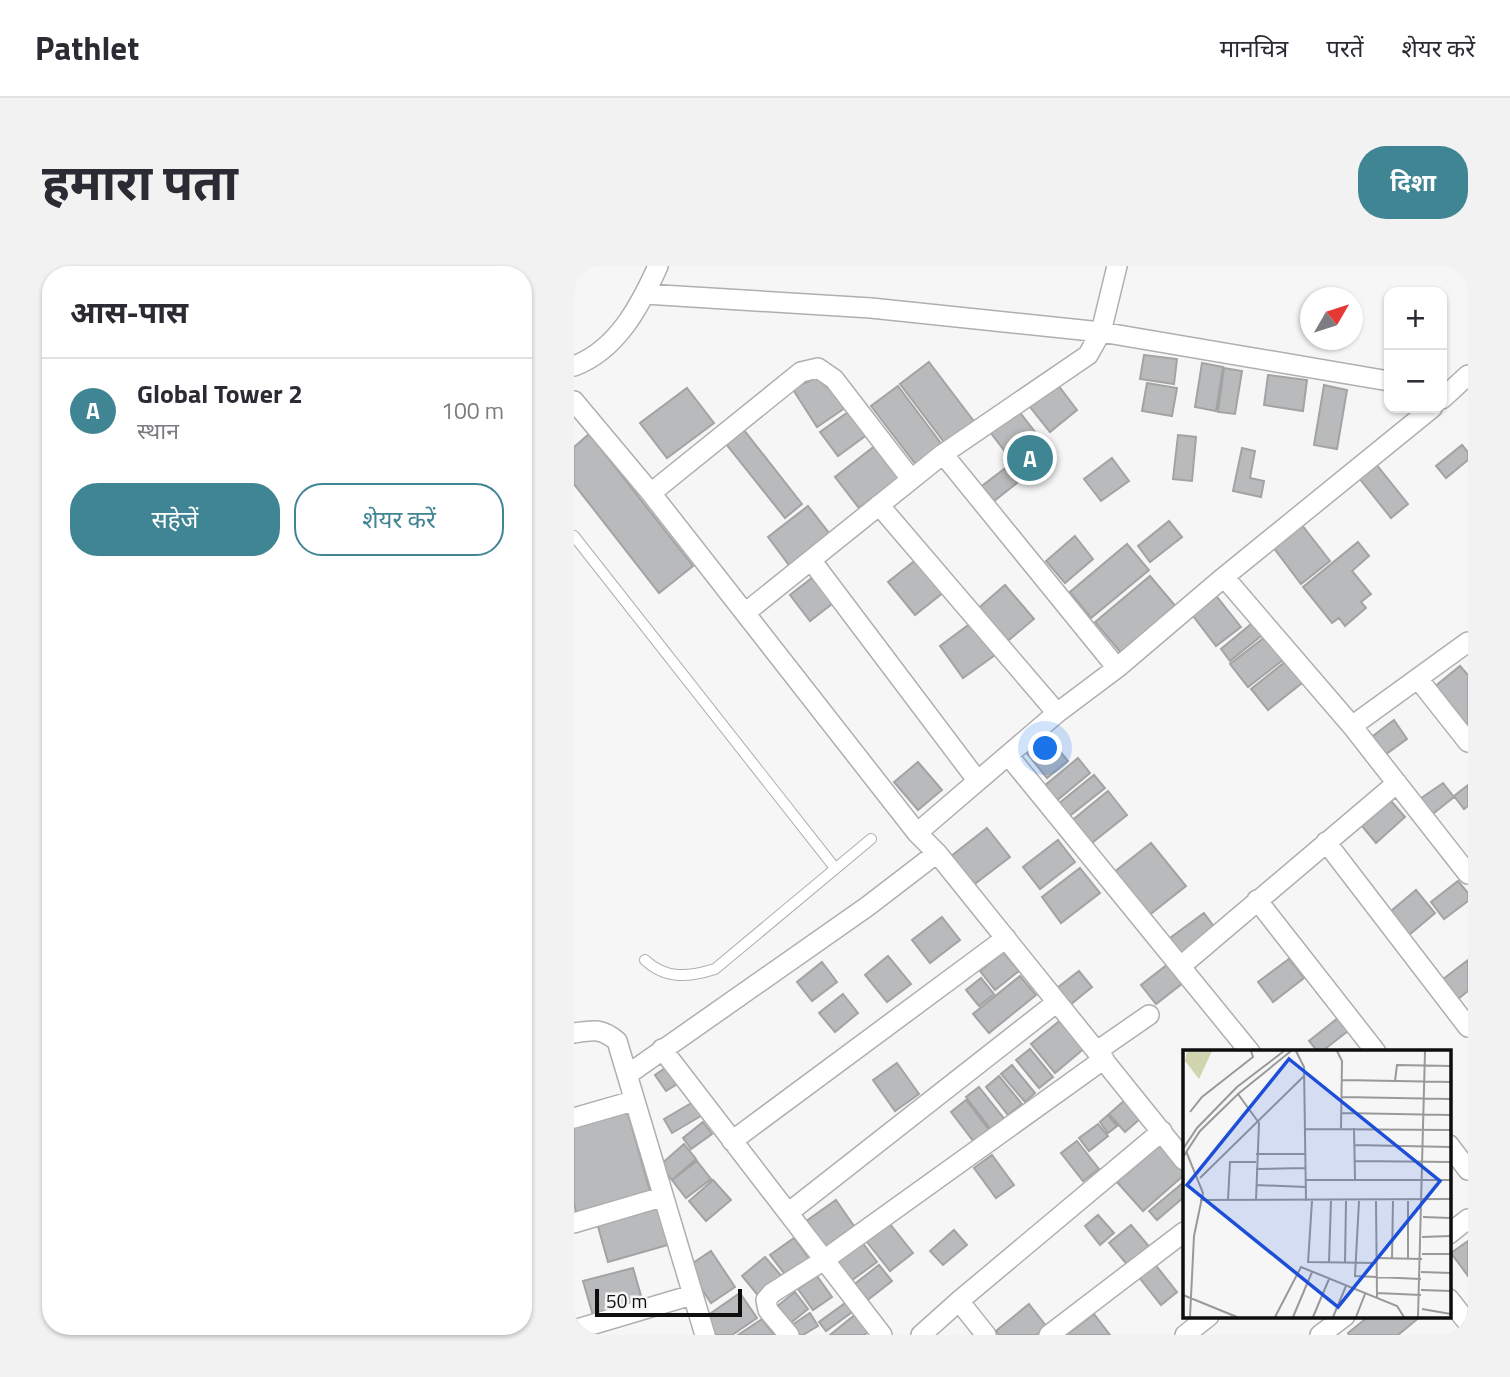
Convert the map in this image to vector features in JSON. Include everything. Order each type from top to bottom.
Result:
[{"type":"street","points":[[574,366],[593,359],[617,336],[645,294],[658,266]]},
{"type":"street","points":[[745,613],[943,454],[1088,355],[1101,332],[1117,266]]},
{"type":"street","points":[[645,294],[871,309],[1101,332],[1384,380]]},
{"type":"street","points":[[651,493],[801,372],[818,368],[834,379],[911,479]]},
{"type":"street","points":[[1447,391],[1468,375]]},
{"type":"street","points":[[574,401],[651,493],[917,833],[937,853],[1183,1158]]},
{"type":"street","points":[[917,833],[1057,713],[1117,668],[1426,413]]},
{"type":"street","points":[[943,454],[1117,668]]},
{"type":"street","points":[[879,505],[1057,713]]},
{"type":"street","points":[[811,560],[977,780]]},
{"type":"street","points":[[1224,577],[1352,726],[1468,874]]},
{"type":"street","points":[[1352,726],[1468,642]]},
{"type":"street","points":[[1419,680],[1468,742]]},
{"type":"street","points":[[1008,755],[1248,1050]]},
{"type":"street","points":[[1181,966],[1397,783]]},
{"type":"street","points":[[1326,842],[1468,1027]]},
{"type":"street","points":[[627,1075],[868,906],[937,853]]},
{"type":"street","points":[[1257,900],[1374,1050]]},
{"type":"street","points":[[732,1141],[1006,938]]},
{"type":"street","points":[[788,1213],[1057,1002]]},
{"type":"street","points":[[789,1335],[768,1310],[766,1300],[772,1293],[824,1260],[1101,1055],[1149,1015]]},
{"type":"street","points":[[574,1033],[595,1030],[606,1033],[617,1041],[705,1335]]},
{"type":"street","points":[[662,1049],[882,1335]]},
{"type":"street","points":[[574,1118],[633,1101]]},
{"type":"street","points":[[921,1335],[1161,1131]]},
{"type":"street","points":[[1450,1146],[1468,1170]]},
{"type":"street","points":[[574,1223],[662,1197]]},
{"type":"street","points":[[1450,1233],[1468,1219]]},
{"type":"street","points":[[1049,1335],[1183,1234]]},
{"type":"street","points":[[574,1330],[692,1296]]},
{"type":"street","points":[[1450,1300],[1468,1323]]},
{"type":"street","points":[[959,1301],[986,1335]]},
{"type":"street","points":[[1185,1335],[1206,1318]]},
{"type":"street","points":[[1325,1329],[1342,1318]]},
{"type":"lane","points":[[574,536],[835,868]]},
{"type":"lane","points":[[645,960],[654,969],[669,975],[699,974],[715,969],[872,839]]},
{"type":"building","points":[[1144,355],[1177,359],[1174,384],[1140,379]]},
{"type":"building","points":[[929,362],[976,424],[947,446],[900,384]]},
{"type":"building","points":[[1202,363],[1223,367],[1216,411],[1195,407]]},
{"type":"building","points":[[1224,368],[1242,371],[1235,414],[1218,412]]},
{"type":"building","points":[[1268,375],[1307,380],[1303,411],[1264,405]]},
{"type":"building","points":[[817,378],[848,406],[817,427],[792,388]]},
{"type":"building","points":[[1147,383],[1177,388],[1172,416],[1142,411]]},
{"type":"building","points":[[1058,385],[1077,410],[1050,432],[1030,407]]},
{"type":"building","points":[[1324,385],[1347,390],[1337,449],[1314,445]]},
{"type":"building","points":[[898,386],[943,446],[917,466],[871,406]]},
{"type":"building","points":[[687,388],[714,423],[667,458],[640,423]]},
{"type":"building","points":[[851,410],[868,434],[838,456],[820,432]]},
{"type":"building","points":[[1018,410],[1053,455],[994,501],[982,486],[1013,462],[990,432]]},
{"type":"building","points":[[744,430],[802,504],[785,518],[726,444]]},
{"type":"building","points":[[589,434],[693,566],[659,593],[574,484],[574,447]]},
{"type":"building","points":[[1178,435],[1196,437],[1192,481],[1173,479]]},
{"type":"building","points":[[876,445],[901,476],[859,508],[835,477]]},
{"type":"building","points":[[1462,445],[1468,452],[1468,460],[1446,478],[1436,466]]},
{"type":"building","points":[[1242,448],[1255,451],[1250,478],[1264,481],[1261,497],[1233,491]]},
{"type":"building","points":[[1112,458],[1129,481],[1101,501],[1084,479]]},
{"type":"building","points":[[1376,464],[1408,504],[1391,518],[1359,478]]},
{"type":"building","points":[[808,506],[833,538],[792,569],[768,537]]},
{"type":"building","points":[[1169,521],[1182,537],[1150,562],[1138,546]]},
{"type":"building","points":[[1302,525],[1330,561],[1301,584],[1273,547]]},
{"type":"building","points":[[1075,536],[1093,559],[1065,583],[1046,561]]},
{"type":"building","points":[[1358,542],[1369,556],[1352,571],[1371,594],[1361,602],[1366,608],[1345,626],[1339,618],[1332,623],[1303,587]]},
{"type":"building","points":[[1127,544],[1149,570],[1091,618],[1070,592]]},
{"type":"building","points":[[917,559],[944,592],[915,615],[888,582]]},
{"type":"building","points":[[817,574],[837,600],[810,621],[790,595]]},
{"type":"building","points":[[1150,576],[1177,608],[1122,654],[1095,622]]},
{"type":"building","points":[[1005,585],[1034,619],[1004,644],[975,611]]},
{"type":"building","points":[[1214,593],[1241,627],[1216,646],[1190,612]]},
{"type":"building","points":[[1256,620],[1266,632],[1230,661],[1221,649]]},
{"type":"building","points":[[971,623],[995,655],[963,678],[940,646]]},
{"type":"building","points":[[1265,637],[1283,660],[1248,687],[1230,664]]},
{"type":"building","points":[[1290,658],[1307,679],[1268,710],[1251,689]]},
{"type":"building","points":[[1460,666],[1468,675],[1468,732],[1433,688]]},
{"type":"building","points":[[1394,720],[1407,739],[1382,757],[1369,739]]},
{"type":"building","points":[[1042,729],[1068,761],[1047,778],[1021,746]]},
{"type":"building","points":[[1078,758],[1090,773],[1055,802],[1043,787]]},
{"type":"building","points":[[918,762],[942,790],[918,810],[894,782]]},
{"type":"building","points":[[1094,775],[1105,788],[1067,818],[1057,805]]},
{"type":"building","points":[[1443,783],[1454,797],[1430,816],[1417,801]]},
{"type":"building","points":[[1468,785],[1468,806],[1464,809],[1454,796]]},
{"type":"building","points":[[1108,791],[1127,815],[1088,846],[1069,823]]},
{"type":"building","points":[[1391,801],[1405,817],[1376,843],[1362,826]]},
{"type":"building","points":[[987,828],[1010,857],[972,886],[950,857]]},
{"type":"building","points":[[1058,840],[1075,862],[1040,889],[1023,867]]},
{"type":"building","points":[[1151,843],[1186,886],[1148,916],[1113,873]]},
{"type":"building","points":[[1080,868],[1100,893],[1061,923],[1042,897]]},
{"type":"building","points":[[1458,881],[1468,893],[1468,901],[1444,919],[1431,902]]},
{"type":"building","points":[[1416,890],[1435,913],[1403,940],[1384,917]]},
{"type":"building","points":[[1204,913],[1215,928],[1177,956],[1166,941]]},
{"type":"building","points":[[942,917],[960,940],[930,963],[912,940]]},
{"type":"building","points":[[1003,952],[1019,971],[995,990],[980,971]]},
{"type":"building","points":[[888,956],[911,984],[887,1002],[865,975]]},
{"type":"building","points":[[1289,959],[1304,978],[1273,1002],[1258,982]]},
{"type":"building","points":[[1468,960],[1468,991],[1453,1003],[1438,983]]},
{"type":"building","points":[[822,962],[837,982],[812,1001],[797,982]]},
{"type":"building","points":[[1168,964],[1183,983],[1156,1004],[1141,985]]},
{"type":"building","points":[[1079,971],[1092,987],[1070,1005],[1057,988]]},
{"type":"building","points":[[1020,976],[1036,995],[989,1033],[973,1014]]},
{"type":"building","points":[[981,978],[994,994],[979,1006],[966,990]]},
{"type":"building","points":[[843,994],[858,1013],[835,1032],[819,1013]]},
{"type":"building","points":[[1338,1018],[1348,1031],[1324,1050],[1316,1050],[1309,1041]]},
{"type":"building","points":[[1062,1019],[1086,1047],[1055,1073],[1031,1044]]},
{"type":"building","points":[[1030,1049],[1053,1077],[1039,1088],[1016,1060]]},
{"type":"building","points":[[897,1063],[919,1094],[895,1111],[873,1080]]},
{"type":"building","points":[[1012,1065],[1035,1093],[1025,1102],[1001,1074]]},
{"type":"building","points":[[668,1066],[679,1083],[666,1091],[655,1075]]},
{"type":"building","points":[[999,1076],[1022,1104],[1008,1115],[986,1087]]},
{"type":"building","points":[[979,1087],[1006,1121],[992,1131],[966,1097]]},
{"type":"building","points":[[966,1100],[989,1130],[974,1142],[951,1112]]},
{"type":"building","points":[[1125,1100],[1141,1118],[1125,1132],[1109,1114]]},
{"type":"building","points":[[693,1102],[701,1116],[672,1133],[664,1119]]},
{"type":"building","points":[[627,1110],[650,1191],[576,1212],[574,1125]]},
{"type":"building","points":[[1108,1115],[1117,1126],[1108,1133],[1100,1122]]},
{"type":"building","points":[[703,1122],[712,1134],[691,1149],[683,1138]]},
{"type":"building","points":[[1098,1124],[1108,1136],[1089,1151],[1079,1138]]},
{"type":"building","points":[[1077,1141],[1099,1169],[1083,1181],[1061,1153]]},
{"type":"building","points":[[684,1144],[696,1159],[672,1180],[660,1165]]},
{"type":"building","points":[[1161,1144],[1183,1169],[1183,1176],[1143,1211],[1117,1182]]},
{"type":"building","points":[[992,1155],[1014,1185],[996,1198],[974,1168]]},
{"type":"building","points":[[697,1161],[711,1179],[686,1198],[672,1180]]},
{"type":"building","points":[[713,1180],[731,1200],[706,1221],[689,1201]]},
{"type":"building","points":[[1183,1183],[1183,1198],[1157,1220],[1149,1211]]},
{"type":"building","points":[[836,1200],[854,1226],[821,1250],[802,1224]]},
{"type":"building","points":[[660,1205],[671,1244],[608,1262],[597,1223]]},
{"type":"building","points":[[1098,1215],[1114,1233],[1100,1245],[1085,1226]]},
{"type":"building","points":[[886,1219],[913,1253],[890,1271],[863,1237]]},
{"type":"building","points":[[1131,1225],[1152,1250],[1130,1268],[1109,1243]]},
{"type":"building","points":[[954,1230],[967,1245],[943,1265],[930,1251]]},
{"type":"building","points":[[794,1238],[810,1260],[787,1277],[770,1255]]},
{"type":"building","points":[[1468,1241],[1468,1276],[1451,1253]]},
{"type":"building","points":[[862,1242],[877,1262],[848,1283],[833,1263]]},
{"type":"building","points":[[711,1251],[735,1287],[711,1303],[687,1267]]},
{"type":"building","points":[[765,1257],[785,1280],[761,1299],[742,1276]]},
{"type":"building","points":[[1154,1263],[1177,1292],[1161,1305],[1138,1276]]},
{"type":"building","points":[[879,1265],[892,1281],[865,1302],[852,1286]]},
{"type":"building","points":[[633,1268],[644,1306],[594,1319],[583,1281]]},
{"type":"building","points":[[817,1276],[832,1297],[813,1310],[798,1289]]},
{"type":"building","points":[[795,1292],[808,1309],[788,1325],[775,1308]]},
{"type":"building","points":[[740,1293],[757,1318],[732,1335],[711,1335],[701,1320]]},
{"type":"building","points":[[848,1301],[855,1310],[826,1331],[819,1322]]},
{"type":"building","points":[[1029,1304],[1047,1327],[1037,1335],[999,1335],[996,1331]]},
{"type":"building","points":[[810,1313],[818,1326],[803,1335],[794,1335],[789,1327]]},
{"type":"building","points":[[857,1313],[870,1331],[864,1335],[830,1335]]},
{"type":"building","points":[[1094,1314],[1110,1335],[1068,1334]]},
{"type":"building","points":[[1367,1318],[1419,1318],[1398,1335],[1348,1333]]},
{"type":"building","points":[[762,1319],[774,1335],[738,1335]]},
{"type":"place","name":"Global Tower 2","points":[[1030,458]]}]
